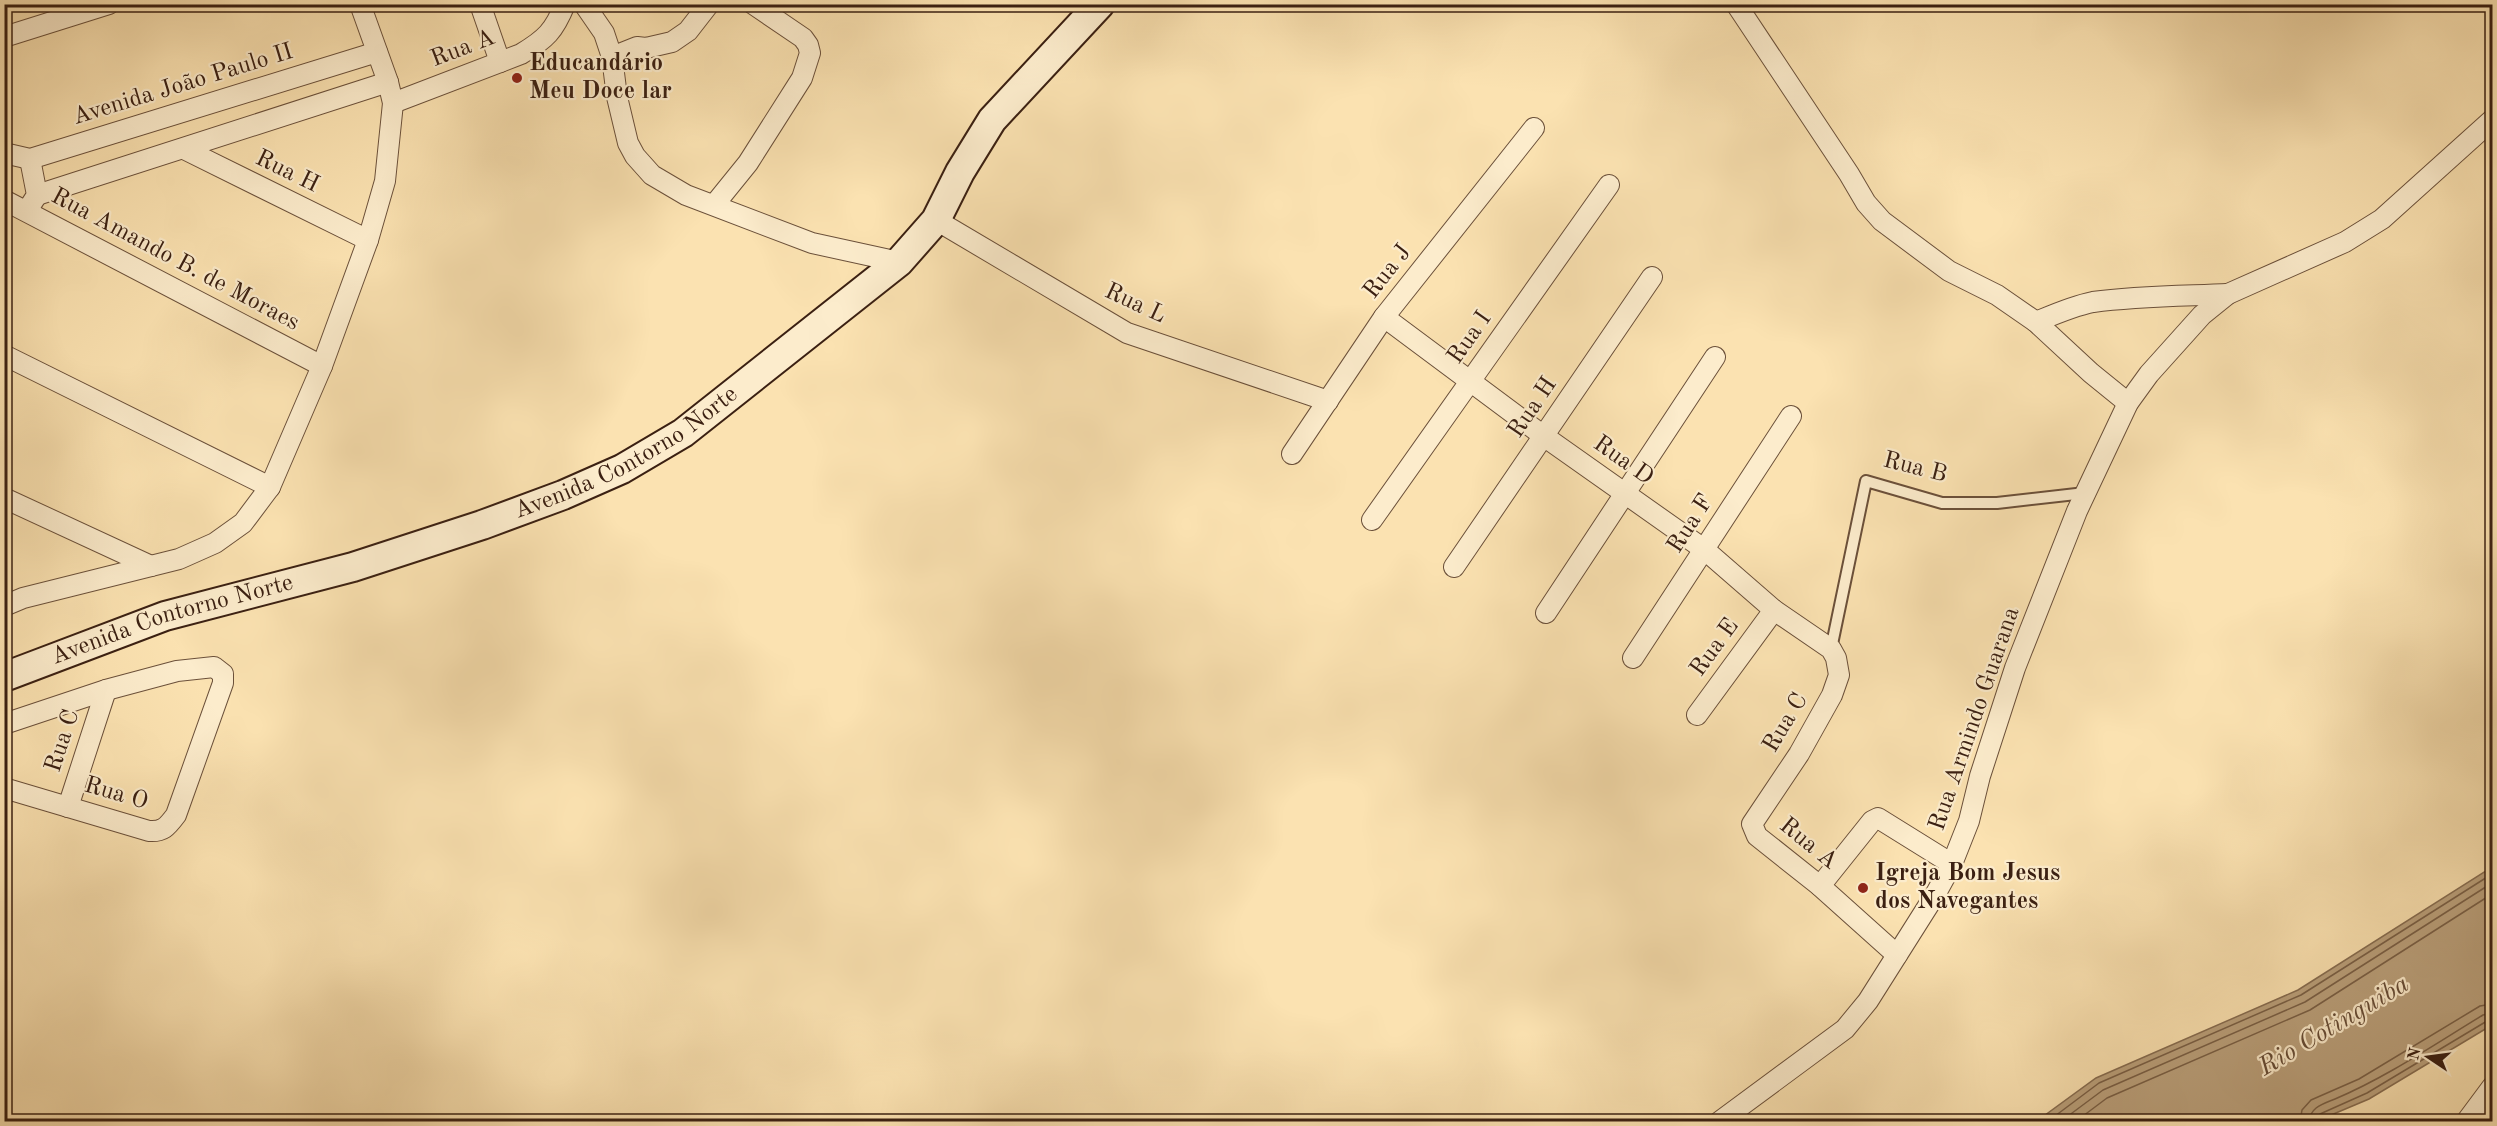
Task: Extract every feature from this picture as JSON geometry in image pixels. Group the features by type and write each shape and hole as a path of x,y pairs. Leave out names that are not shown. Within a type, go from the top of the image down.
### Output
{"street":[{"path":"4,38 109,4"},
{"path":"4,606 23,598 179,559 215,543 243,523 270,488 322,366 368,240 385,180 393,103 388,82 360,4"},
{"path":"480,4 500,62"},
{"name":"Rua A","path":"393,103 521,54 543,40 555,26 565,4"},
{"path":"584,4 604,33 612,57 622,124 635,156 652,175 686,195 812,243 899,262"},
{"path":"612,57 637,47 646,48 672,42 688,31 709,4"},
{"path":"714,206 748,163 802,78 810,53 803,38 753,4"},
{"name":"Avenida Contorno Norte","path":"4,677 165,616 353,567 482,525 563,495 622,469 683,433 899,262 922,239 936,220 960,172 992,120 1100,4"},
{"path":"1736,4 1866,203 1882,221 1949,271 1997,294 2036,322 2091,373 2128,403"},
{"name":"Avenida João Paulo II","path":"30,159 377,52"},
{"path":"4,153 30,159 32,203 184,149 388,82"},
{"path":"2036,322 2064,310 2092,303 2228,294 2345,242 2382,219 2493,120"},
{"name":"Rua J","path":"1292,454 1384,317 1534,128"},
{"name":"Rua H","path":"184,149 368,240"},
{"name":"Rua I","path":"1372,520 1609,185"},
{"name":"Rua Amando B. de Moraes","path":"4,200 32,203 322,366"},
{"name":"Rua L","path":"936,220 1127,333 1328,401"},
{"name":"Rua H","path":"1454,567 1545,437 1652,277"},
{"name":"Rua Armindo Guarana","path":"1719,1122 1845,1029 1868,1001 1935,895 1952,864 1969,820 1980,776 2016,668 2085,493 2128,403 2149,374 2202,315 2228,294"},
{"name":"Rua D","path":"1384,317 1545,437 1705,550 1774,610 1831,649"},
{"path":"4,355 270,488"},
{"path":"1546,612 1715,357"},
{"name":"Rua F","path":"1633,658 1791,416"},
{"path":"4,498 151,566"},
{"name":"Rua E","path":"1697,715 1774,610"},
{"name":"Rua C","path":"1755,816 1799,754 1832,695 1839,675 1836,658 1831,649"},
{"name":"Rua O","path":"4,788 148,831 158,832 166,829 176,815 223,683 223,674 220,669 204,666 106,690"},
{"path":"4,724 106,690"},
{"name":"Rua C","path":"68,807 106,690"},
{"name":"Rua A","path":"1755,816 1752,824 1757,836 1820,886 1897,954"},
{"path":"1820,886 1872,821 1878,818 1952,864"},
{"path":"2466,1122 2493,1087"}],"lane":[{"name":"Rua B","path":"1831,649 1866,481 1942,503 1996,503 2085,493"}],"water":[{"name":"Rio Cotinguiba","path":"2492,867 2492,1025 2369,1099 2317,1121 2037,1121 2096,1078 2298,990"}],"place":[{"name":"Educandário Meu Doce lar","path":"517,78"},
{"name":"Igreja Bom Jesus dos Navegantes","path":"1863,888"}]}
